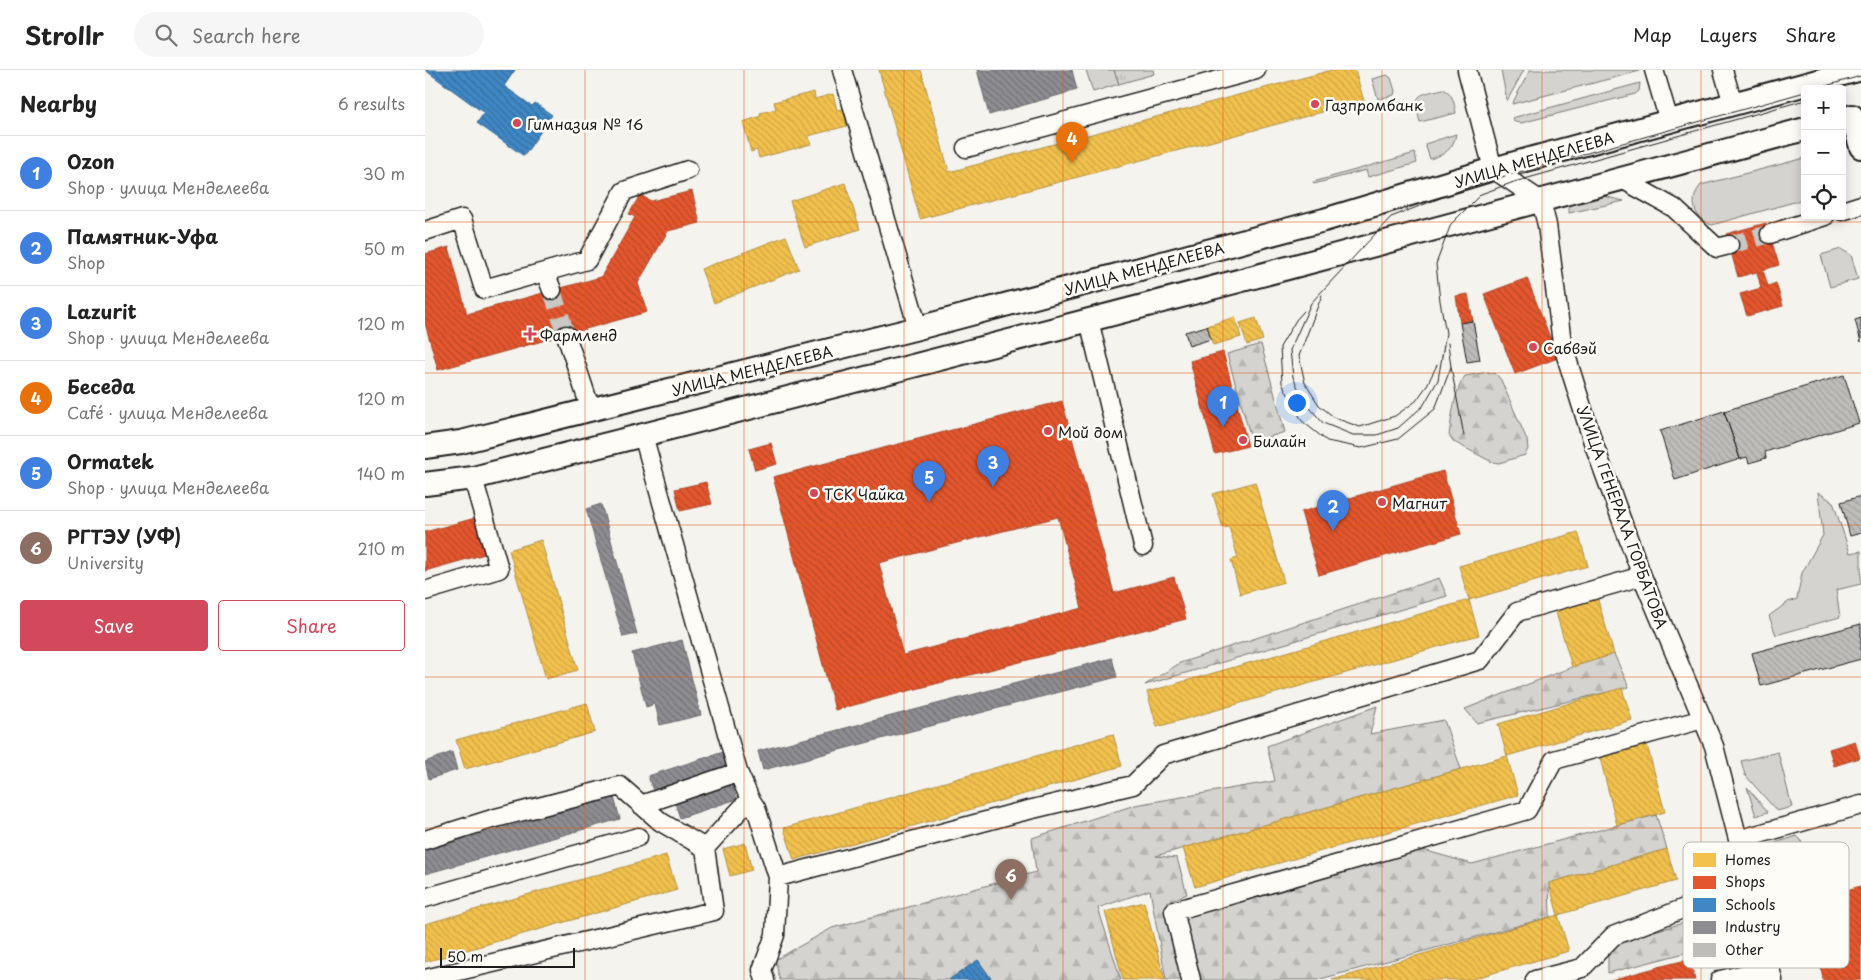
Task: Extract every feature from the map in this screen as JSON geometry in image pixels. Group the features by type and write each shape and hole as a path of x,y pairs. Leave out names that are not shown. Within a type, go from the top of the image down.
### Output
{"main road":[{"name":"УЛИЦА МЕНДЕЛЕЕВА","path":"425,447 461,442 917,328 1324,220 1493,169 1858,70"},
{"path":"1852,116 1861,147"},
{"path":"425,484 473,478 643,435 1541,201 1801,130"}],"street":[{"path":"842,70 917,328"},
{"path":"966,148 1255,70"},
{"path":"1467,70 1493,169 1541,201"},
{"path":"1653,70 1669,121"},
{"path":"1723,70 1733,104"},
{"path":"425,231 462,219 484,288 587,260 623,191 688,170"},
{"path":"1622,179 1674,208 1717,248 1729,246"},
{"name":"УЛИЦА ГЕНЕРАЛА ГОРБАТОВА","path":"1541,201 1547,225 1562,344 1593,442 1642,576 1714,746 1738,840"},
{"path":"1846,210 1861,204"},
{"path":"1770,234 1813,220"},
{"path":"545,272 552,290"},
{"path":"1089,320 1143,546"},
{"path":"565,335 591,410"},
{"path":"643,435 738,772 756,808 778,877 775,935 762,970 765,980"},
{"path":"425,592 499,569 473,478"},
{"path":"778,877 1016,813 1133,785 1163,755 1479,660 1517,612 1642,576"},
{"path":"1191,980 1173,911 1527,810 1554,760 1703,719"},
{"path":"641,805 738,772"},
{"path":"425,840 492,819 620,786 661,822 705,848"},
{"path":"705,848 750,799"},
{"path":"1738,840 1861,805"},
{"path":"425,898 638,837"},
{"path":"425,979 714,910 705,848"},
{"path":"1535,980 1584,974 1613,936 1683,909"},
{"path":"1720,980 1772,974"}],"green space":[{"path":"1086,70 1114,70 1119,84 1093,92"},
{"path":"1114,70 1153,70 1154,74 1119,84"},
{"path":"1501,70 1524,70 1507,101"},
{"path":"1530,70 1640,70 1640,71 1512,104"},
{"path":"1387,75 1391,78 1395,91 1394,95 1378,99 1372,79"},
{"path":"1640,83 1639,91 1635,94 1521,123 1515,122 1512,118"},
{"path":"1443,89 1451,96 1456,113 1420,122 1417,106 1419,97"},
{"path":"1456,134 1453,144 1447,151 1430,159 1425,144"},
{"path":"1415,153 1417,163 1368,177 1366,170 1314,184 1313,182"},
{"path":"1801,159 1801,201 1712,225 1697,214 1695,208 1695,197 1701,185"},
{"path":"1603,196 1624,201 1569,213 1569,207 1572,205"},
{"path":"1841,249 1851,255 1858,279 1830,287 1821,255"},
{"path":"1261,344 1285,432 1252,442 1227,354"},
{"path":"1488,372 1496,374 1501,380 1527,440 1528,449 1525,455 1499,463 1492,462 1454,442 1449,435 1452,412 1461,382 1465,376"},
{"path":"1818,492 1833,502 1850,553 1861,551 1861,584 1836,590 1840,617 1776,635 1769,616 1788,602 1797,599 1802,573 1823,535"},
{"path":"1439,578 1447,596 1145,685 1180,663"},
{"path":"1614,654 1629,687 1477,723 1465,709 1572,667"},
{"path":"1377,706 1370,734 1444,720 1461,769 1156,856 1177,858 1187,894 1167,902 1197,971 1174,911 1420,849 1472,864 1656,815 1667,849 1549,883 1550,917 1317,980 1166,980 1150,890 1098,908 1121,980 992,980 978,960 949,980 780,980 775,960 832,928 1036,872 1032,838 1135,805 1275,781 1267,746"},
{"path":"1778,752 1792,807 1777,811 1745,775 1741,761"},
{"path":"1747,787 1768,812 1756,816"},
{"path":"1797,836 1802,842 1778,842"},
{"path":"1683,923 1683,953 1608,973 1608,951 1615,942"}],"building: Homes":[{"path":"879,70 921,70 949,172 1332,70 1355,70 1364,101 920,219"},
{"path":"814,92 815,99 833,94 837,110 843,109 847,126 808,136 811,144 759,158 757,150 751,152 743,122 761,116 760,113 776,109 774,102"},
{"path":"845,183 860,229 805,247 790,201"},
{"path":"786,236 799,269 714,303 701,269"},
{"path":"1235,317 1241,337 1213,345 1207,326"},
{"path":"1256,318 1263,340 1247,345 1240,323"},
{"path":"1255,482 1284,582 1240,594 1231,560 1238,558 1229,527 1223,528 1213,494"},
{"path":"1578,532 1588,566 1469,600 1459,566"},
{"path":"541,540 578,670 546,679 509,550"},
{"path":"1597,597 1614,654 1572,667 1555,609"},
{"path":"1469,600 1479,635 1157,727 1147,692"},
{"path":"1622,688 1632,720 1507,756 1498,724"},
{"path":"587,703 595,732 465,769 456,740"},
{"path":"1113,734 1122,766 794,860 784,828"},
{"path":"1647,745 1665,812 1617,825 1600,758"},
{"path":"1507,756 1518,795 1195,887 1183,848"},
{"path":"745,843 752,870 730,876 723,849"},
{"path":"1667,849 1676,881 1558,915 1549,883"},
{"path":"666,855 677,890 425,962 425,924"},
{"path":"1144,902 1165,980 1123,980 1105,912"},
{"path":"1558,915 1569,951 1469,980 1332,980"}],"building: Shops":[{"path":"692,191 700,223 668,231 638,283 647,312 438,370 425,323 425,254 449,247 467,314 601,277 635,217 629,214 640,195 651,201"},
{"path":"1766,223 1779,265 1763,270 1768,286 1776,283 1783,306 1747,316 1740,294 1761,288 1757,272 1738,277 1726,234"},
{"path":"1527,278 1558,358 1515,374 1484,294"},
{"path":"1468,294 1473,321 1460,323 1456,296"},
{"path":"1223,352 1248,446 1215,454 1190,361"},
{"path":"1062,401 1114,593 1174,577 1186,619 835,710 773,477","holes":["1058,517 1082,608 903,655 879,563"]},
{"path":"771,443 777,464 755,470 749,449"},
{"path":"1443,471 1461,534 1319,575 1301,512"},
{"path":"706,482 712,504 680,511 675,489"},
{"path":"475,518 485,554 425,571 425,532"},
{"path":"1855,741 1860,758 1834,766 1829,749"},
{"path":"1861,886 1861,980 1823,980 1821,968 1849,968 1849,889"},
{"path":"1683,961 1683,968 1692,968 1695,980 1611,980"}],"building: Schools":[{"path":"425,70 515,70 504,86 532,106 535,103 552,115 524,156 477,123 484,113"},
{"path":"978,960 992,980 949,980"}],"building: Industry":[{"path":"977,70 1072,70 1077,90 989,115"},
{"path":"601,504 637,634 623,637 586,509"},
{"path":"682,640 701,715 660,725 655,704 646,707 632,653"},
{"path":"1112,658 1117,677 763,770 758,751"},
{"path":"452,752 457,770 429,779 425,762"},
{"path":"723,752 728,766 653,791 648,776"},
{"path":"731,782 737,799 680,818 674,800"},
{"path":"614,797 620,819 425,874 425,850"}],"building: Other":[{"path":"1861,318 1861,342 1855,320"},
{"path":"1473,321 1480,360 1467,362 1460,323"},
{"path":"1207,326 1211,339 1189,346 1185,332"},
{"path":"1844,375 1859,423 1765,452 1766,458 1749,463 1747,457 1740,459 1724,411"},
{"path":"1724,411 1740,459 1675,480 1660,431"},
{"path":"1861,496 1861,533 1850,536 1841,502"},
{"path":"1861,624 1861,659 1761,686 1752,653"}],"tunnel":[{"path":"1729,245 1770,234"},
{"path":"552,290 566,335"}],"tram line":[{"path":"1829,85 1861,76"},
{"path":"1801,93 1505,176 1469,187 1391,217 1311,303 1290,350 1293,377 1304,401 1323,423 1353,435 1377,435 1398,428 1423,406 1438,380 1446,333 1436,264 1451,224 1481,194 1514,182 1801,101"},
{"path":"1322,295 1299,356 1305,383 1319,405 1335,418 1360,427 1395,416 1416,401 1426,387 1437,365"},
{"path":"1304,311 1296,320 1280,347 1282,383 1302,421 1327,441 1361,448 1398,439 1435,409 1451,367 1448,343"},
{"path":"1451,367 1464,436"}],"place":[{"name":"Газпромбанк","path":"1315,104"},
{"name":"Гимназия № 16","path":"517,123"},
{"name":"Беседа","path":"1072,163"},
{"name":"Фармленд","path":"530,334"},
{"name":"Сабвэй","path":"1533,347"},
{"name":"Ozon","path":"1223,427"},
{"name":"Мой дом","path":"1048,431"},
{"name":"Билайн","path":"1243,440"},
{"name":"Lazurit","path":"993,487"},
{"name":"ТСК Чайка","path":"814,493"},
{"name":"Ormatek","path":"929,502"},
{"name":"Магнит","path":"1382,502"},
{"name":"Памятник-Уфа","path":"1333,531"},
{"name":"РГТЭУ (УФ)","path":"1011,900"}]}
